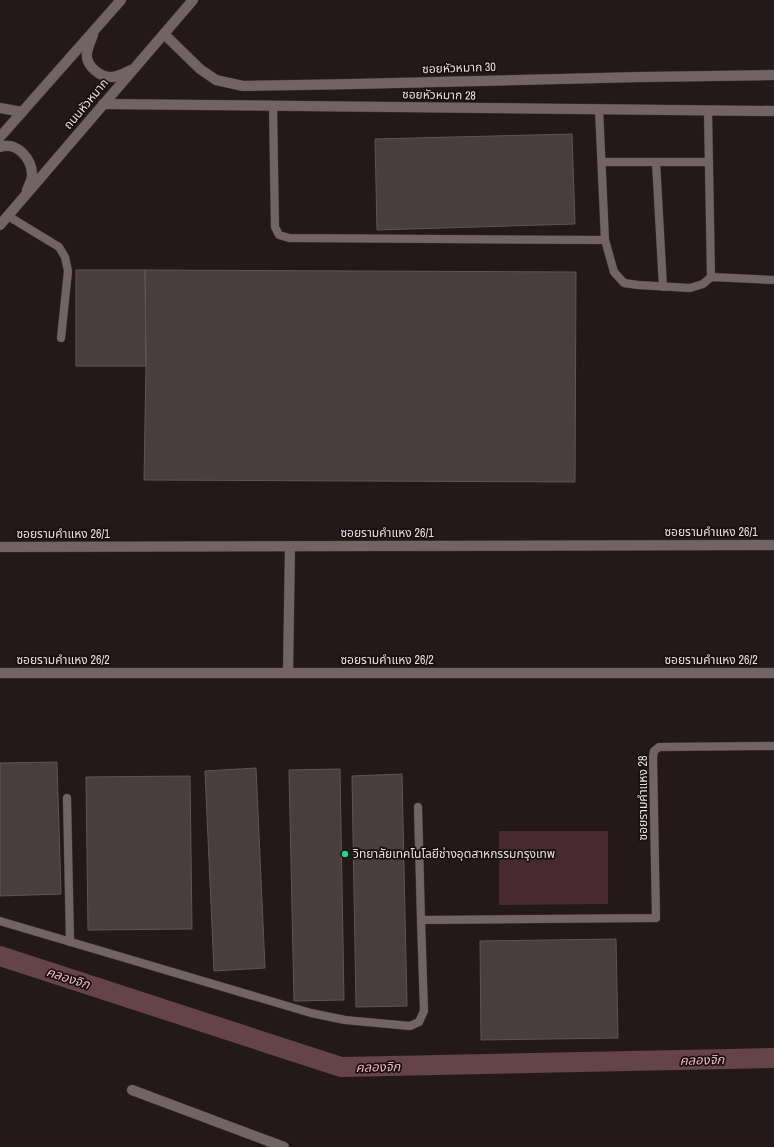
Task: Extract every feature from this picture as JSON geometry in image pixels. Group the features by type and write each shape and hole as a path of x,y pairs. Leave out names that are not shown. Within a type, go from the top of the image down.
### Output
{"street":[{"path":"0,137 121,0"},
{"name":"ถนนหัวหมาก","path":"0,225 192,0"},
{"path":"94,31 87,53 88,62 94,70 102,75 112,77 134,68"},
{"name":"ซอยหัวหมาก 30","path":"164,34 200,69 216,80 243,86 774,75"},
{"name":"ซอยหัวหมาก 28","path":"103,104 774,111"},
{"path":"0,108 22,112"},
{"path":"0,147 15,147 21,151 29,162 32,176 26,195"},
{"name":"ซอยรามคำแหง 26/1","path":"0,547 774,545"},
{"path":"288,673 290,546"},
{"name":"ซอยรามคำแหง 26/2","path":"0,673 774,673"},
{"path":"132,1090 284,1147"}],"lane":[{"path":"273,106 275,227 279,235 289,238 605,240"},
{"path":"600,110 605,240 614,272 624,283 638,286 690,288 703,284 711,277 774,280"},
{"path":"708,111 711,277"},
{"path":"602,162 709,162"},
{"path":"656,162 663,287"},
{"path":"8,216 60,247 65,257 68,271 61,338"},
{"name":"ซอยรามคำแหง 28","path":"421,920 656,918 654,751 659,746 774,746"},
{"path":"67,798 70,942"},
{"path":"0,921 311,1013 345,1020 410,1026 419,1022 424,1011 418,806"}],"shaded area":[{"path":"499,831 608,831 608,904 499,905"}],"building":[{"path":"572,134 575,224 377,230 375,139"},
{"path":"76,270 145,270 146,366 76,366"},
{"path":"145,270 576,272 575,482 144,480 146,366"},
{"path":"57,762 61,894 0,896 0,763"},
{"path":"256,768 265,968 214,971 205,771"},
{"path":"340,769 344,1000 294,1001 289,770"},
{"path":"402,774 407,1006 356,1007 352,776"},
{"path":"190,776 192,929 88,930 86,777"},
{"path":"616,939 618,1038 481,1040 480,941"}],"waterway":[{"name":"คลองจิก","path":"0,956 341,1067 774,1058"}],"place":[{"name":"วิทยาลัยเทคโนโลยีช่างอุตสาหกรรมกรุงเทพ","path":"345,854"}]}
